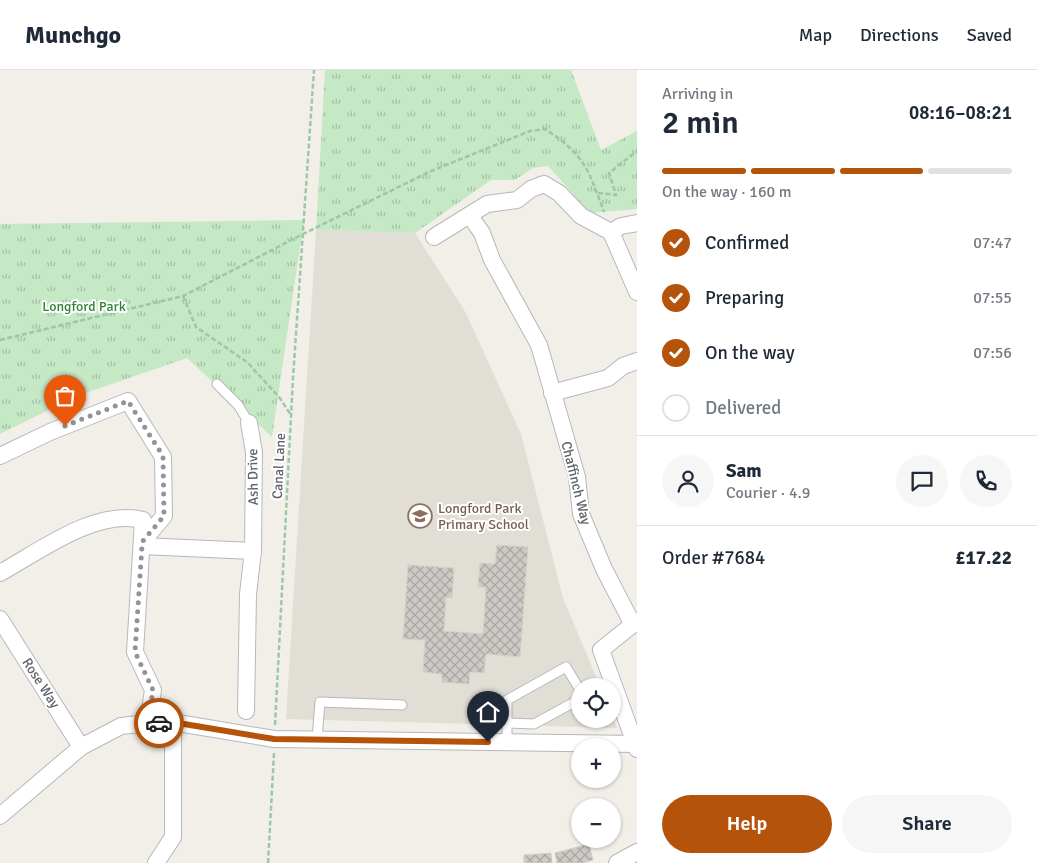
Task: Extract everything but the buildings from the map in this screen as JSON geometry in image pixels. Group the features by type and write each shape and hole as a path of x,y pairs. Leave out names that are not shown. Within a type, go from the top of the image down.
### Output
{"street":[{"path":"434,237 487,204 517,200 531,189 544,184 559,193 581,216 612,232 637,292"},
{"name":"Chaffinch Way","path":"470,216 482,232 492,260 539,345 577,476 581,514 604,569 635,623"},
{"path":"612,232 621,226 637,223"},
{"path":"552,393 608,378 624,366 637,361"},
{"path":"0,456 50,432 128,401 163,456 164,516 142,544"},
{"name":"Ash Drive","path":"246,712 248,594 253,551 254,452 248,423"},
{"path":"0,573 90,523 130,517 143,520 135,652 153,690 148,723"},
{"path":"142,544 253,551"},
{"name":"Rose Way","path":"0,619 82,747"},
{"path":"0,816 82,747 121,726 148,723 184,724 274,739 508,742 636,746 601,650 635,623"},
{"path":"156,863 173,837 173,725"},
{"path":"618,863 637,852"}],"lane":[{"name":"Ash Drive","path":"217,384 238,405 248,423"},
{"path":"508,742 507,700 566,667 573,678"},
{"path":"317,740 320,702 402,705"},
{"path":"507,723 534,724 571,704"}],"path":[{"name":"Canal Lane","path":"268,863 291,416 314,70"},
{"path":"0,340 183,296 429,172 530,131 545,129 579,155 591,175 597,193 616,195 609,173 637,151"},
{"path":"183,296 196,326 247,362 279,397 291,416"}],"shaded area":[{"name":"Longford Park Primary School","path":"316,230 415,233 466,313 521,434 563,598 597,678 571,678 571,727 286,719"}],"green space":[{"path":"325,70 571,70 601,150 637,131 637,209 590,213 548,166 533,168 515,180 491,180 415,233 316,230"},
{"name":"Longford Park","path":"304,220 272,437 187,358 77,396 0,434 0,224"}],"way so far":[{"path":"65,426 128,401 163,456 164,516 142,542 135,652 153,690 148,723 159,723"}],"place":[{"name":"Longford Park Primary School","path":"420,516"}],"route":[{"path":"159,723 184,724 274,739 488,742"}]}
